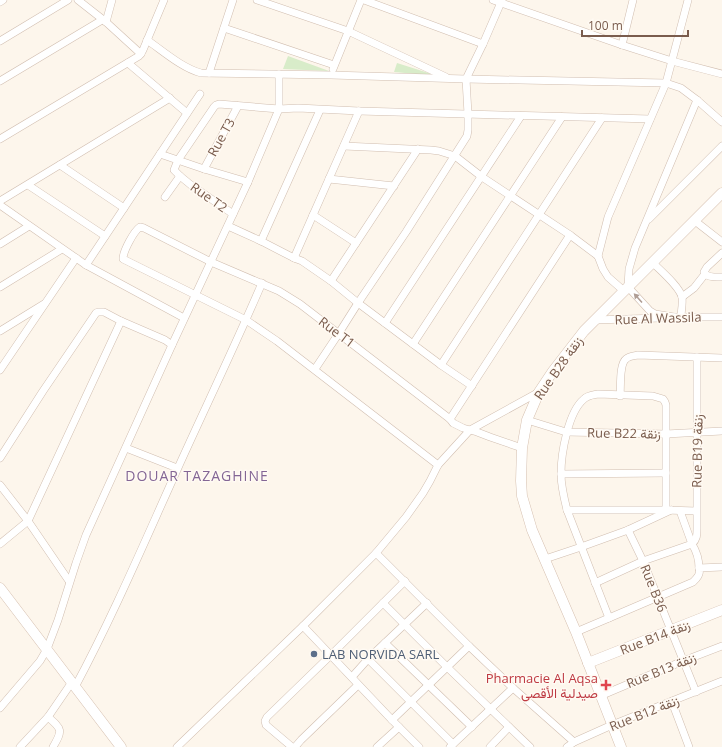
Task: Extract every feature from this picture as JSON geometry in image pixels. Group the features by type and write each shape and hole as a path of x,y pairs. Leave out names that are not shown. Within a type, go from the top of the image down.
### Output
{"street":[{"path":"0,41 68,0"},
{"path":"78,0 141,54"},
{"path":"0,81 104,21 112,0"},
{"path":"0,139 141,54 164,0"},
{"path":"209,73 233,0"},
{"path":"258,0 348,31 449,78"},
{"path":"331,74 361,0"},
{"path":"364,0 483,44"},
{"path":"493,0 622,45 672,61 722,74"},
{"path":"622,45 633,0"},
{"path":"598,256 608,217 666,83 688,0"},
{"path":"315,369 406,232 467,136 468,114 466,79 502,2"},
{"path":"224,28 334,65"},
{"path":"147,40 192,71 201,73 331,74 466,79 666,83 681,88 722,122"},
{"path":"128,63 187,113"},
{"path":"0,708 40,661 46,649 56,625 86,536 184,318 248,182 279,109 279,74"},
{"path":"86,265 200,94"},
{"path":"0,201 170,98"},
{"path":"626,289 631,260 635,248 697,100"},
{"path":"165,197 182,178 174,170 178,160 216,105 219,104 279,109 298,108 320,110 650,119"},
{"name":"Rue T3","path":"204,169 238,106"},
{"path":"261,241 320,110"},
{"path":"294,258 358,111"},
{"path":"385,323 522,116"},
{"path":"413,344 562,117"},
{"path":"441,365 602,118"},
{"path":"344,146 418,149 439,151 455,156 482,177 540,214 598,256 608,277 626,289 650,311 655,314 677,317 682,302 679,289 653,263"},
{"path":"646,222 722,146"},
{"path":"330,281 418,149"},
{"path":"160,154 248,182"},
{"path":"60,165 124,208"},
{"name":"Rue T2","path":"182,178 233,214"},
{"path":"329,180 394,186"},
{"path":"28,185 105,236"},
{"name":"Rue B28 زنقة","path":"621,747 576,632 532,530 522,496 522,448 527,420 539,392 553,371 584,331 722,193"},
{"path":"0,205 86,265 184,318"},
{"path":"314,215 356,243"},
{"path":"695,221 722,242"},
{"path":"0,244 29,226"},
{"path":"228,226 302,261 441,365 472,386"},
{"name":"Rue T1","path":"195,295 123,258 123,254 136,230 140,227 144,228 210,262 262,283 290,297 450,419 452,423 522,448"},
{"path":"450,419 570,235"},
{"path":"0,287 62,249"},
{"path":"682,297 694,288 705,274 705,269 722,253"},
{"path":"0,370 76,258"},
{"path":"705,274 712,277 722,277"},
{"path":"20,747 48,717 74,684 122,592 262,283"},
{"path":"195,295 246,320 277,341 438,465"},
{"path":"0,331 46,302"},
{"path":"0,458 96,313 104,312 120,321 165,340 172,345"},
{"name":"Rue Al Wassila","path":"594,320 722,317"},
{"path":"0,544 28,521 120,321"},
{"path":"620,396 622,365 626,358 631,356 722,358"},
{"name":"Rue B19 زنقة","path":"692,544 697,535 697,357"},
{"path":"177,747 303,626 376,553 406,517 423,493 438,465 470,430 539,392"},
{"path":"609,618 567,510 560,474 566,432 579,403 585,398 598,394 653,396 663,399 666,405 666,473 669,510"},
{"name":"Rue B22 زنقة","path":"527,420 566,432 666,434 722,431"},
{"path":"126,448 177,468"},
{"path":"560,474 666,473"},
{"path":"0,485 28,521 70,581"},
{"path":"567,510 696,511"},
{"path":"545,559 581,548 628,530 669,510"},
{"path":"576,632 693,582 696,579 700,571 699,559 680,511"},
{"name":"Rue B36","path":"628,530 643,561 696,692"},
{"path":"595,583 643,561 692,544"},
{"path":"376,553 469,646 513,688 574,742"},
{"path":"699,568 722,567"},
{"path":"358,684 294,747 265,723 266,719 405,581"},
{"path":"0,588 121,747"},
{"path":"383,602 509,727 526,746"},
{"path":"352,677 368,659 427,603"},
{"name":"Rue B14 زنقة","path":"588,663 722,610"},
{"path":"303,626 419,747"},
{"path":"385,643 472,726"},
{"path":"392,720 469,646"},
{"name":"Rue B13 زنقة","path":"600,696 722,646"},
{"path":"368,659 411,701 452,746 513,688"},
{"name":"Rue B12 زنقة","path":"567,747 574,742 612,725 722,682"},
{"path":"672,702 689,747"},
{"path":"48,717 58,726 60,732 53,747"},
{"path":"379,746 399,727"},
{"path":"490,747 509,727"},
{"path":"187,747 188,736"}],"green space":[{"path":"288,56 329,71 283,69"},
{"path":"397,63 438,76 394,72"}],"place":[{"name":"LAB NORVIDA SARL","path":"314,654"},
{"name":"Pharmacie Al Aqsa صيدلية الأقصى","path":"606,685"}],"district":[{"name":"DOUAR TAZAGHINE","path":"197,475"}]}
